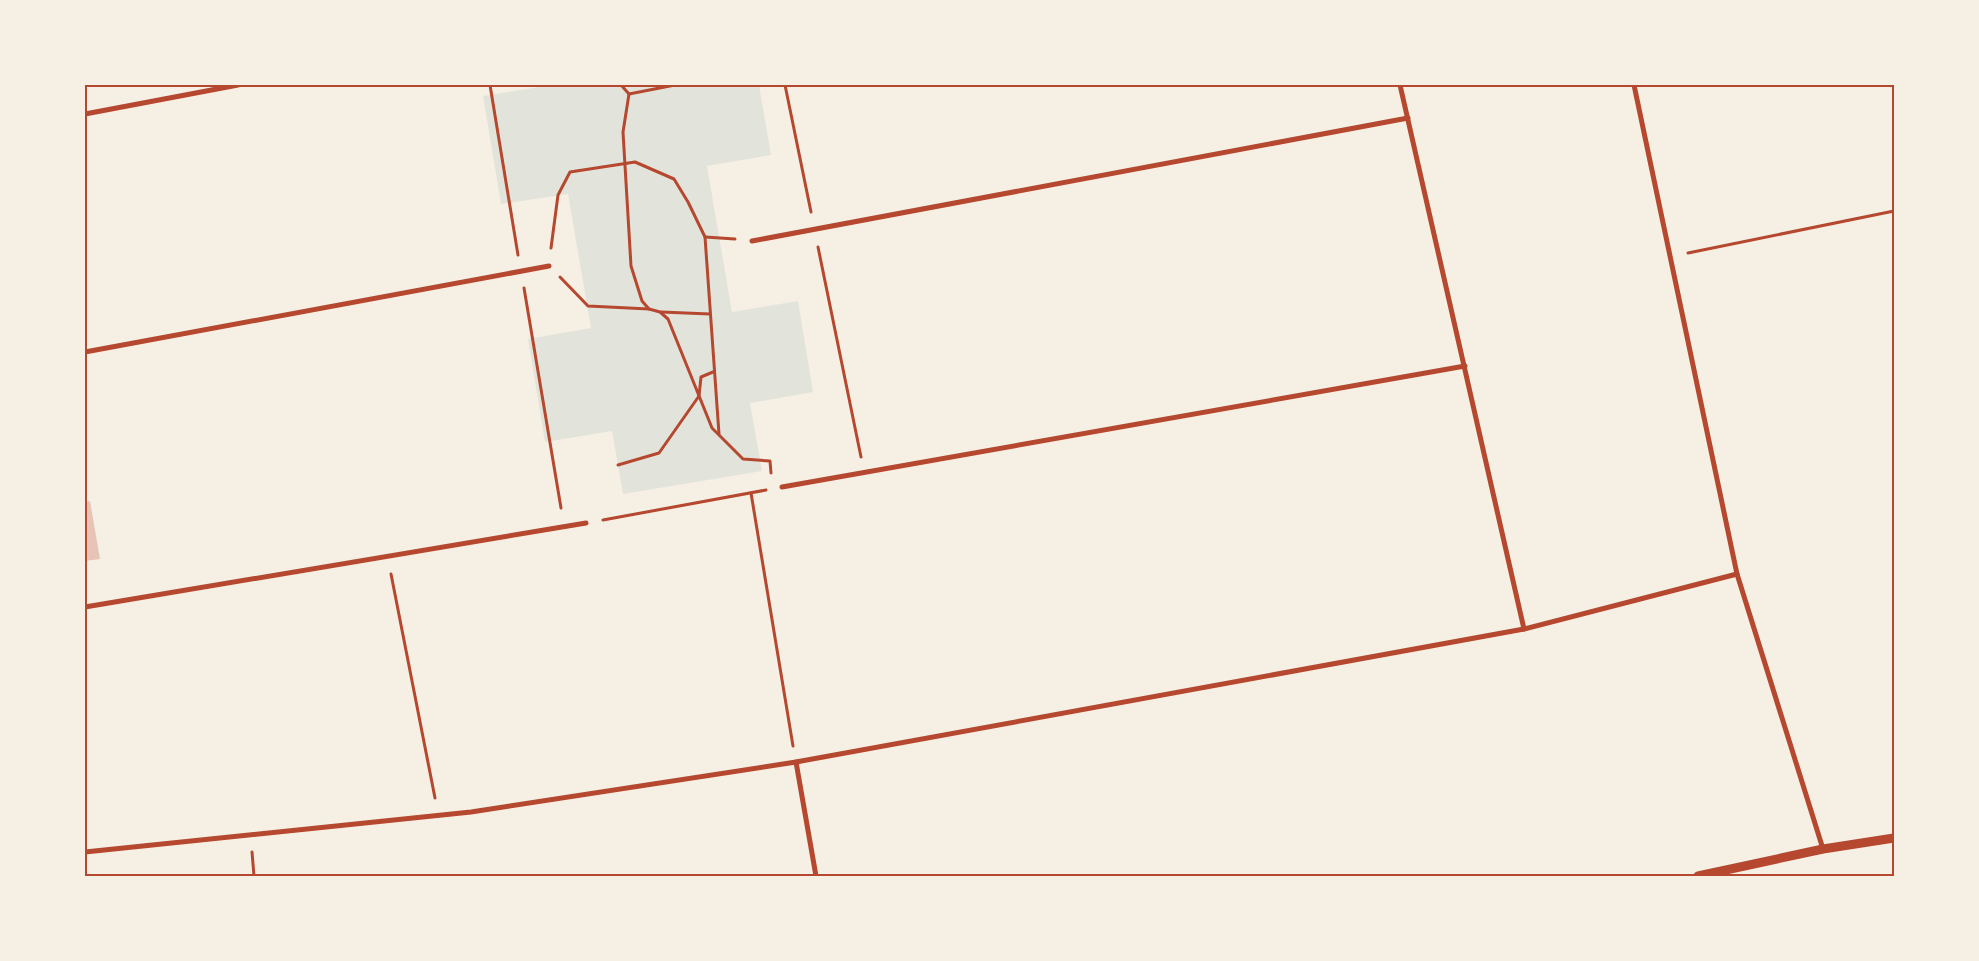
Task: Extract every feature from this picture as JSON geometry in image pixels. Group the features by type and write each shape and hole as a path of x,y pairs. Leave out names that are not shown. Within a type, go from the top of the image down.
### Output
{"street":[{"path":"85,114 238,85"},
{"path":"1400,85 1524,629"},
{"path":"1634,85 1737,574 1823,849"},
{"path":"752,241 1408,118"},
{"path":"85,352 549,266"},
{"path":"782,487 1464,366"},
{"path":"85,607 586,523"},
{"path":"85,852 471,812 796,762 1524,629 1737,574"},
{"path":"796,762 816,876"},
{"path":"1698,876 1823,849 1894,838"}],"path":[{"path":"490,85 564,526"},
{"path":"621,85 629,94"},
{"path":"629,94 676,85"},
{"path":"785,85 864,472"},
{"path":"629,94 623,132 632,266 642,301 649,309"},
{"path":"710,314 588,306 549,266 558,195 570,172 635,162 674,179 705,237 718,434"},
{"path":"1670,257 1894,212"},
{"path":"705,237 752,241"},
{"path":"660,312 668,319 712,428 743,460 770,461 773,488"},
{"path":"618,465 659,454 699,396 701,377 713,372"},
{"path":"586,523 782,487"},
{"path":"751,493 796,762"},
{"path":"387,556 438,816"},
{"path":"251,835 254,876"}],"shaded area":[{"path":"552,85 759,85 771,155 707,166 732,312 798,301 813,392 750,403 762,471 623,494 612,431 545,442 528,339 591,328 568,194 501,204 483,96"}],"building":[{"path":"90,501 100,559 85,561 85,502"}]}
